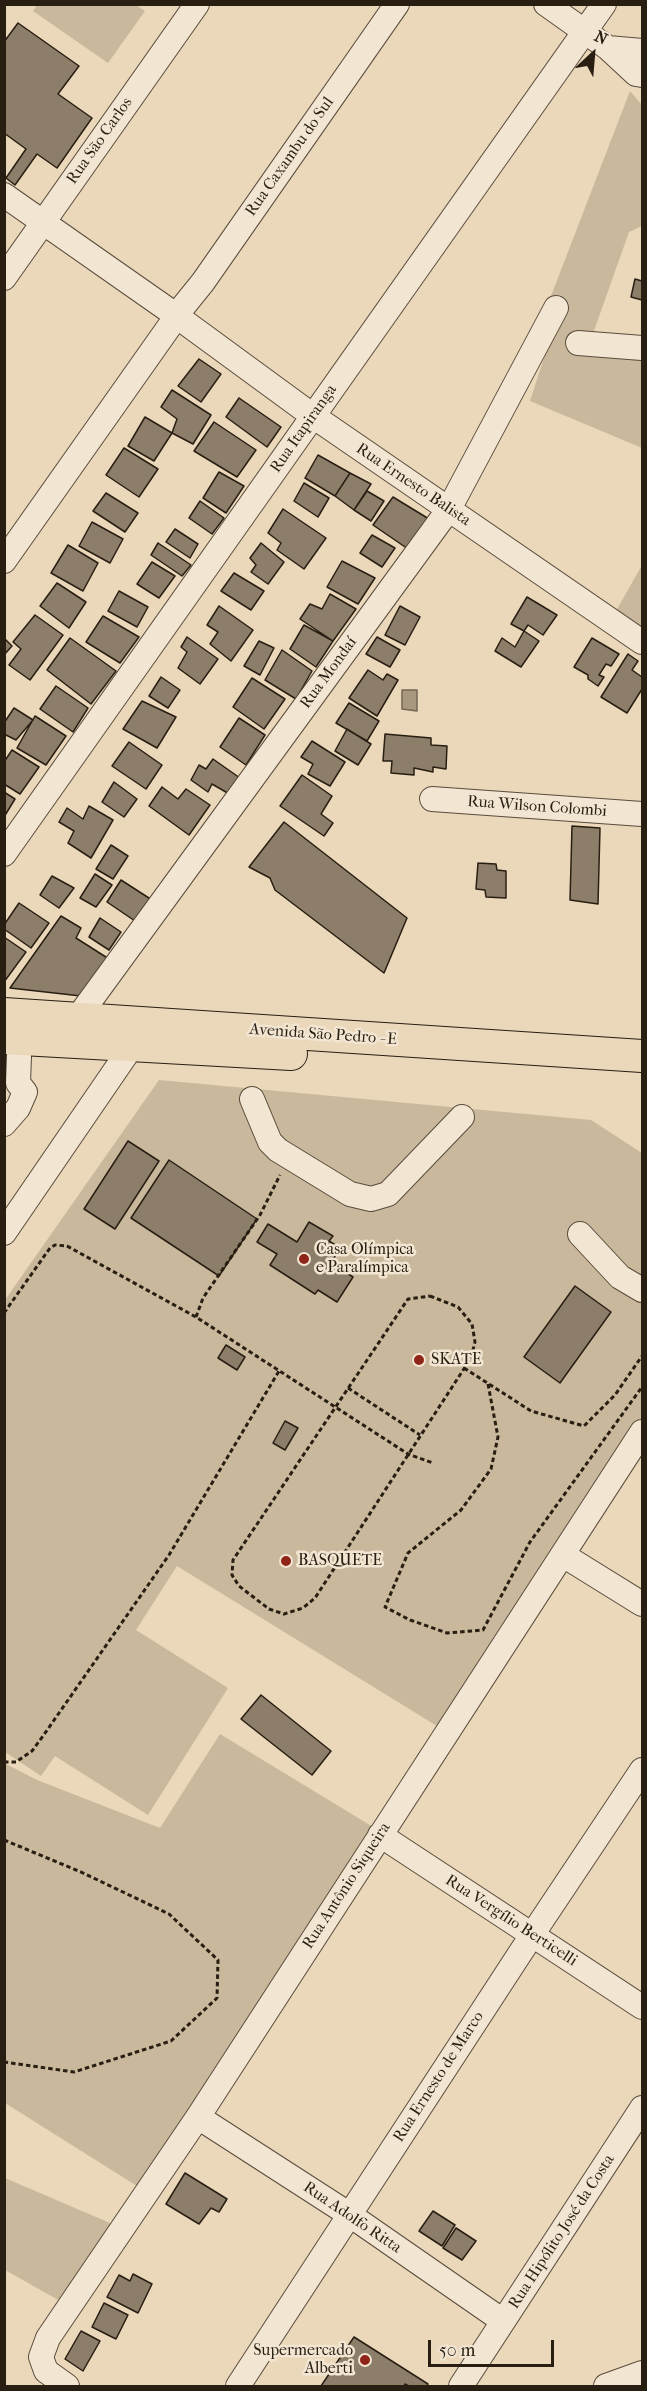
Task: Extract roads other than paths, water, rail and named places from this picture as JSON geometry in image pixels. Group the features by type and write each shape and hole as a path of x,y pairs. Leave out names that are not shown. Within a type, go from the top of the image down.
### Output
{"main road":[{"name":"Avenida São Pedro - E","path":"4,1014 642,1056"},
{"name":"Avenida São Pedro - E","path":"12,1047 132,1046 415,1059 642,1075"}],"street":[{"name":"Rua São Carlos","path":"4,278 197,4"},
{"name":"Rua Caxambu do Sul","path":"4,561 397,4"},
{"path":"546,4 608,48 636,74 642,75"},
{"name":"Rua Itapiranga","path":"4,854 604,4"},
{"path":"608,48 642,51"},
{"name":"Rua Ernesto Balista","path":"4,195 313,416 642,642"},
{"name":"Rua Mondaí","path":"76,1020 448,509 556,308"},
{"path":"578,344 642,348"},
{"name":"Rua Wilson Colombi","path":"432,799 642,814"},
{"path":"4,1233 132,1046"},
{"path":"4,1125 18,1108 25,1092 11,1087 12,1047"},
{"path":"252,1099 270,1142 350,1194 371,1199 388,1194 462,1118"},
{"path":"580,1234 620,1277 642,1290"},
{"name":"Rua Antônio Siqueira","path":"67,2386 46,2371 42,2357 48,2338 198,2117 642,1432"},
{"path":"563,1555 642,1604"},
{"name":"Rua Ernesto de Marco","path":"238,2386 642,1770"},
{"name":"Rua Vergílio Berticelli","path":"380,1835 642,2007"},
{"name":"Rua Hipólito José da Costa","path":"461,2386 642,2108"},
{"name":"Rua Adolfo Ritta","path":"198,2117 350,2215 503,2321"},
{"path":"606,2386 642,2373"}],"place":[{"name":"Casa Olímpica e Paralímpica","path":"304,1259"},
{"name":"SKATE","path":"419,1360"},
{"name":"BASQUETE","path":"286,1561"},
{"name":"Supermercado Alberti","path":"365,2360"}]}
